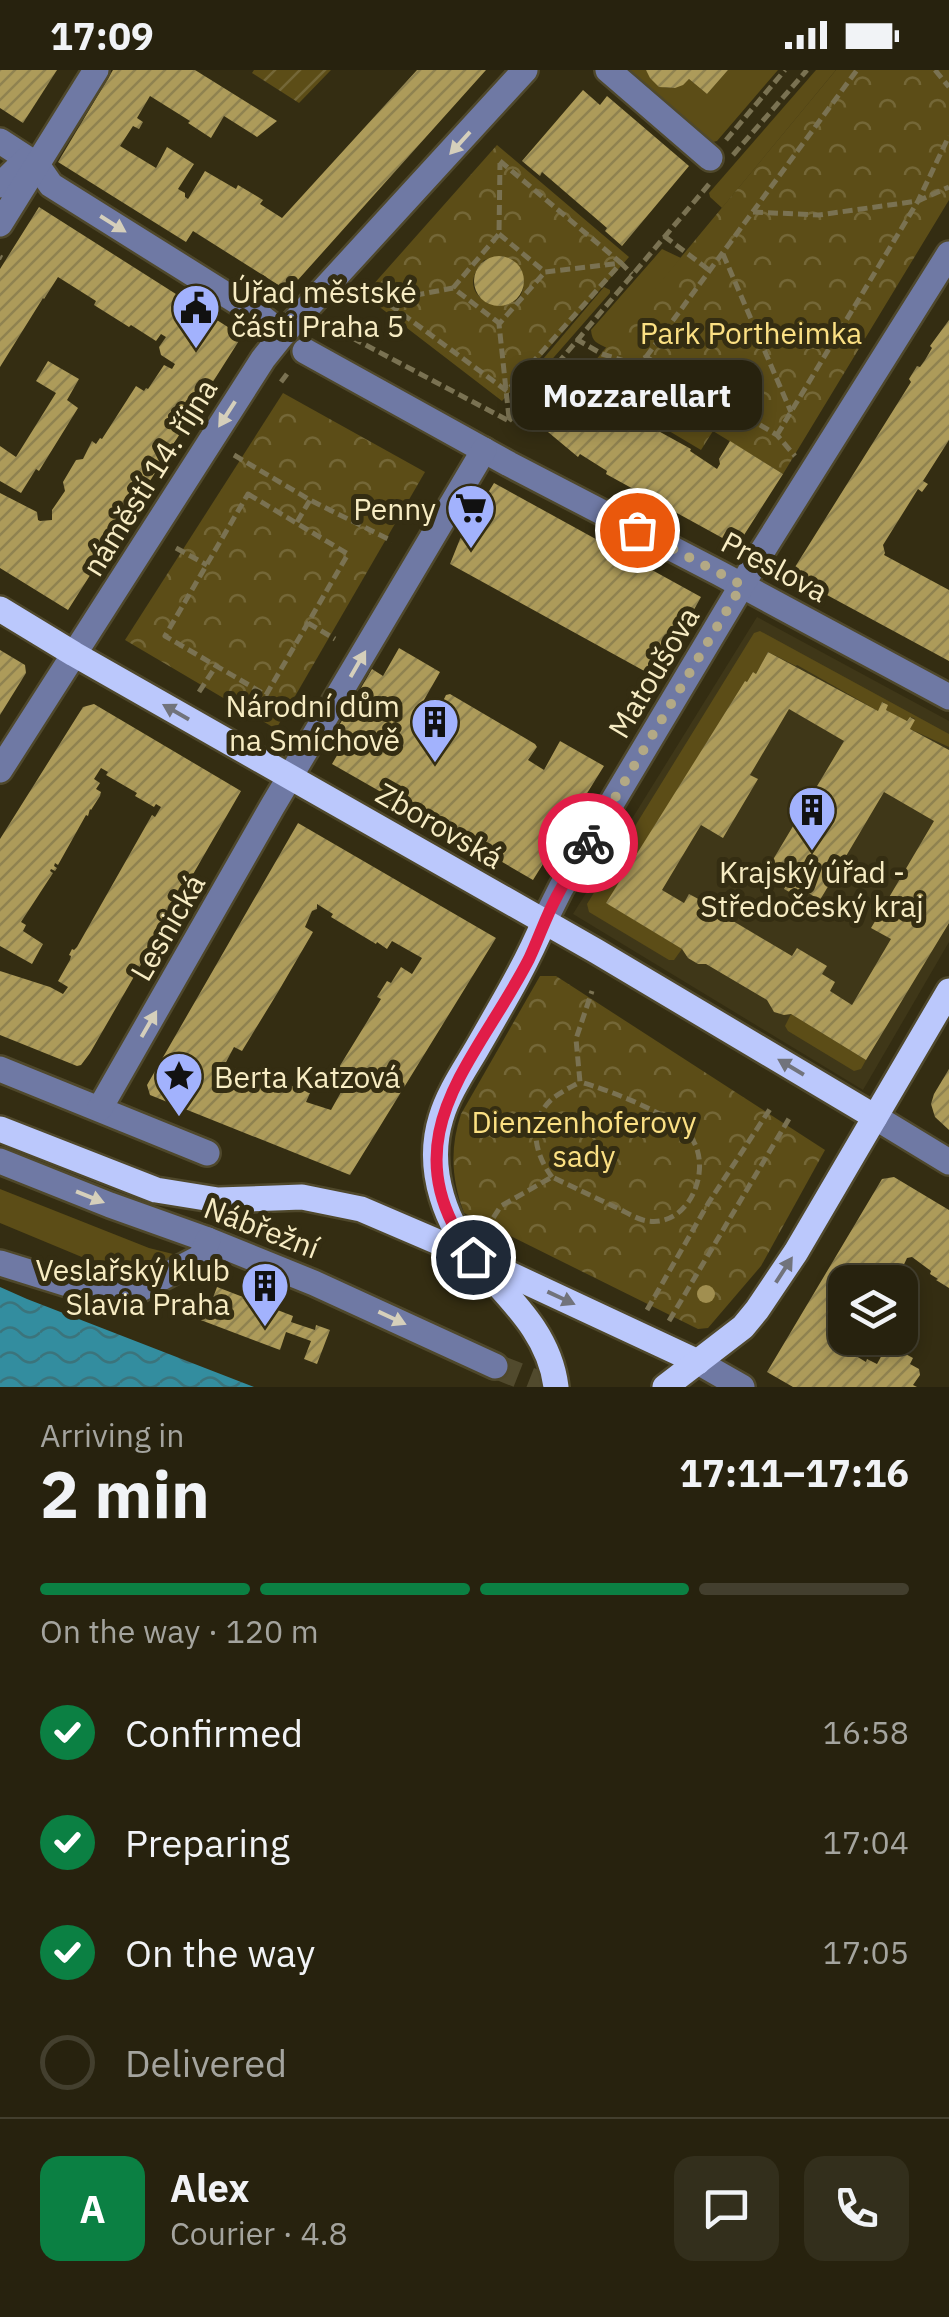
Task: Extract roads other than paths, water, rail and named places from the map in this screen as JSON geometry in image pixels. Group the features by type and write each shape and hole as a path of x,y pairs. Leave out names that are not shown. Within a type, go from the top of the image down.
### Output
{"main road":[{"name":"Zborovská","path":"0,609 875,1117"},
{"path":"544,922 529,958 448,1099 437,1133 435,1156 442,1195 456,1234 529,1321 551,1361 556,1387"},
{"path":"665,1387 743,1327 757,1310 796,1252 949,990"},
{"path":"0,1129 141,1186 218,1200 302,1197 381,1216 698,1362"}],"street":[{"path":"0,224 82,70"},
{"path":"0,203 96,70"},
{"name":"náměstí 14. října","path":"0,770 264,359 525,70"},
{"path":"608,70 718,160"},
{"path":"0,142 32,162 51,185 283,334"},
{"path":"0,185 32,162"},
{"path":"0,252 24,200 32,162"},
{"name":"Matoušova","path":"544,922 742,585 949,254"},
{"name":"Preslova","path":"304,351 949,697"},
{"path":"291,778 484,450"},
{"name":"Lesnická","path":"100,1108 291,778"},
{"path":"0,1070 206,1154"},
{"name":"Zborovská","path":"875,1117 949,1162"},
{"name":"Nábřežní","path":"0,1160 314,1283 495,1366"},
{"path":"0,1264 103,1295 133,1292 201,1257 208,1240"},
{"path":"698,1362 742,1387"}],"water":[{"path":"0,1287 27,1299 254,1387 0,1387"}],"tunnel":[{"path":"495,1366 548,1387"}],"place":[{"name":"Úřad městské části Praha 5","path":"196,350"},
{"name":"Mozzarellart","path":"637,530"},
{"name":"Penny","path":"471,550"},
{"name":"Národní dům na Smíchově","path":"435,764"},
{"name":"Krajský úřad - Středočeský kraj","path":"812,852"},
{"name":"Berta Katzová","path":"179,1118"},
{"name":"Veslařský klub Slavia Praha","path":"265,1328"}],"park label":[{"name":"Park Portheimka","path":"751,332"},
{"name":"Dienzenhoferovy sady","path":"584,1138"}]}
